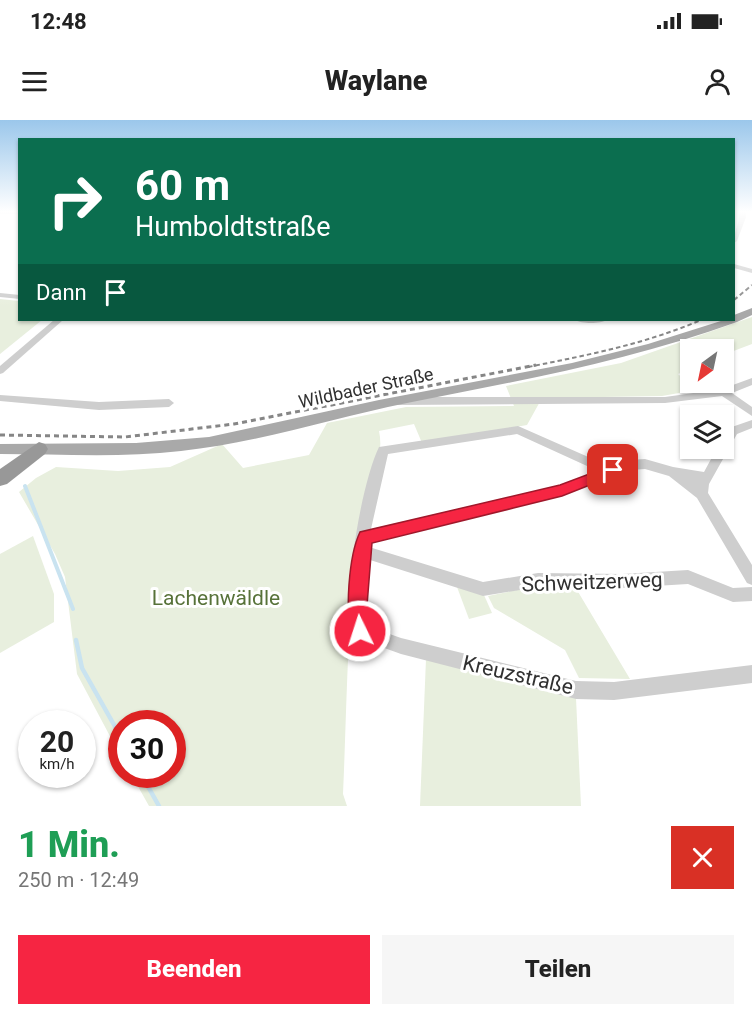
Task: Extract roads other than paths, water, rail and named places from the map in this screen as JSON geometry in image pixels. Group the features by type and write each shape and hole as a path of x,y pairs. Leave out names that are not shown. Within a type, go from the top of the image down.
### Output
{"highway":[{"path":"0,468 32,448"},
{"path":"0,479 32,448"}],"main road":[{"name":"Wildbader Straße","path":"735,318 752,311"},
{"name":"Wildbader Straße","path":"0,448 136,449 183,446 621,357 727,321"}],"street":[{"path":"735,266 752,271"},
{"path":"0,295 18,297"},
{"path":"0,371 58,321"},
{"path":"734,388 752,381"},
{"path":"438,393 451,401"},
{"path":"397,401 665,400 717,393"},
{"path":"725,393 752,412"},
{"path":"0,398 99,406 169,403"},
{"path":"702,494 707,477 733,431 752,424"},
{"path":"609,471 518,430 383,450 367,510 363,544 562,490 629,465 645,464 673,472 707,477"},
{"path":"673,472 702,494 752,578"},
{"name":"Schweitzerweg","path":"363,544 483,589 538,580 622,581 688,577 733,595 752,594"},
{"name":"Kreuzstraße","path":"363,544 357,618 360,631 401,646 576,690 614,691 752,674"}],"waterway":[{"path":"25,486 73,609"},
{"path":"76,640 82,668 108,714"},
{"path":"149,788 159,806"}],"railway":[{"path":"735,299 752,285"},
{"path":"528,367 637,342 698,321"},
{"path":"0,435 125,437 234,424 536,365"}],"park label":[{"name":"Lachenwäldle","path":"216,598"}]}
